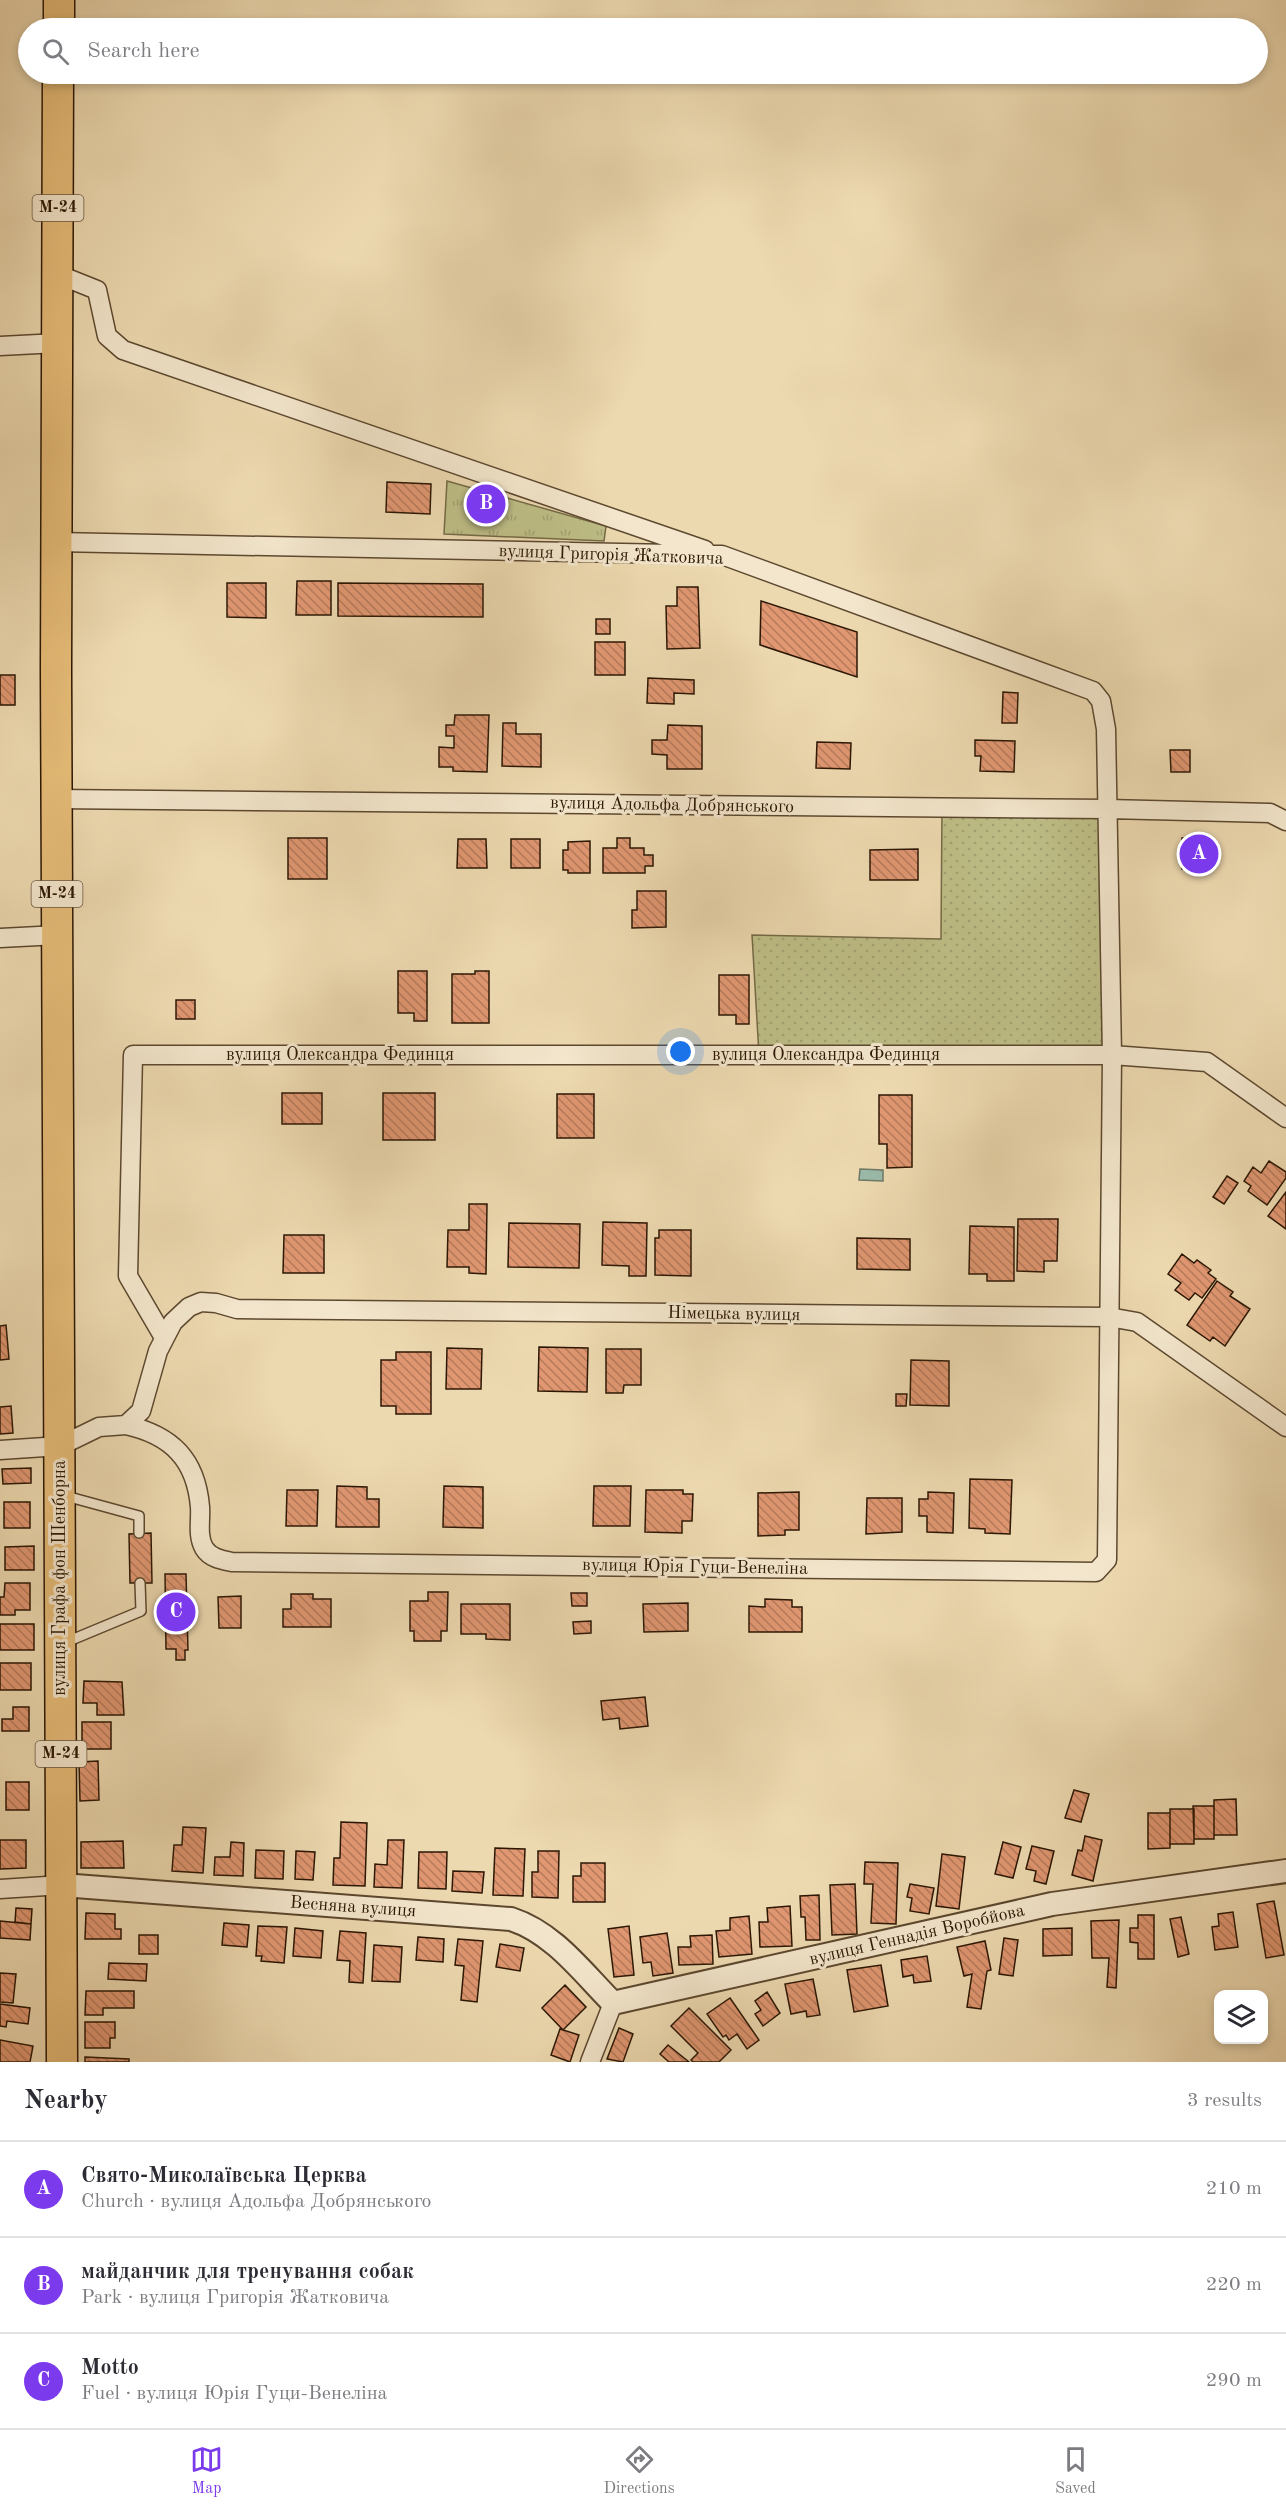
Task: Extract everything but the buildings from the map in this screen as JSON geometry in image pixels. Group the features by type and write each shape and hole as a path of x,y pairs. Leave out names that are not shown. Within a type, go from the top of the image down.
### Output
{"highway":[{"path":"59,0 59,18"},
{"name":"М-24","path":"58,84 56,799 60,1446"},
{"name":"вулиця Графа фон Шенборна","path":"60,1446 62,2062"}],"street":[{"path":"57,274 97,290 107,336 123,350 722,555"},
{"path":"0,346 58,343"},
{"name":"вулиця Григорія Жатковича","path":"56,542 722,555 1094,691 1101,701 1106,729 1108,809"},
{"name":"вулиця Адольфа Добрянського","path":"56,799 1108,809 1270,813 1286,821"},
{"path":"1108,809 1112,1055 1109,1317"},
{"path":"0,938 58,935"},
{"name":"вулиця Олександра Фединця","path":"163,1336 128,1276 133,1055 1112,1055 1207,1062 1286,1118"},
{"name":"Німецька вулиця","path":"163,1336 172,1322 189,1307 208,1301 237,1309 1109,1317 1137,1322 1286,1427"},
{"name":"вулиця Юрія Гуци-Венеліна","path":"126,1425 146,1430 169,1442 188,1463 198,1493 199,1535 205,1550 217,1559 232,1562 1096,1572 1107,1560 1109,1317"},
{"path":"126,1425 141,1411 163,1336"},
{"name":"вулиця Графа фон Шенборна","path":"60,1446 99,1427 126,1425"},
{"path":"0,1450 60,1446"},
{"name":"вулиця Геннадія Воробйова","path":"613,2003 1052,1904 1286,1871"},
{"path":"0,1889 62,1885"},
{"name":"Весняна вулиця","path":"62,1885 511,1919 529,1925 547,1936 613,2003"},
{"path":"590,2062 613,2003"}],"lane":[{"path":"61,1495 139,1516 139,1533"},
{"path":"59,1645 141,1611 140,1583"}],"green space":[{"path":"447,481 606,526 604,541 444,534"},
{"path":"942,808 1108,809 1112,1055 759,1055 752,935 941,939"}],"water":[{"path":"860,1169 883,1170 883,1181 859,1180"}],"place":[{"name":"майданчик для тренування собак","path":"486,504"},
{"name":"Свято-Миколаївська Церква","path":"1199,854"},
{"name":"Motto","path":"176,1612"}]}
